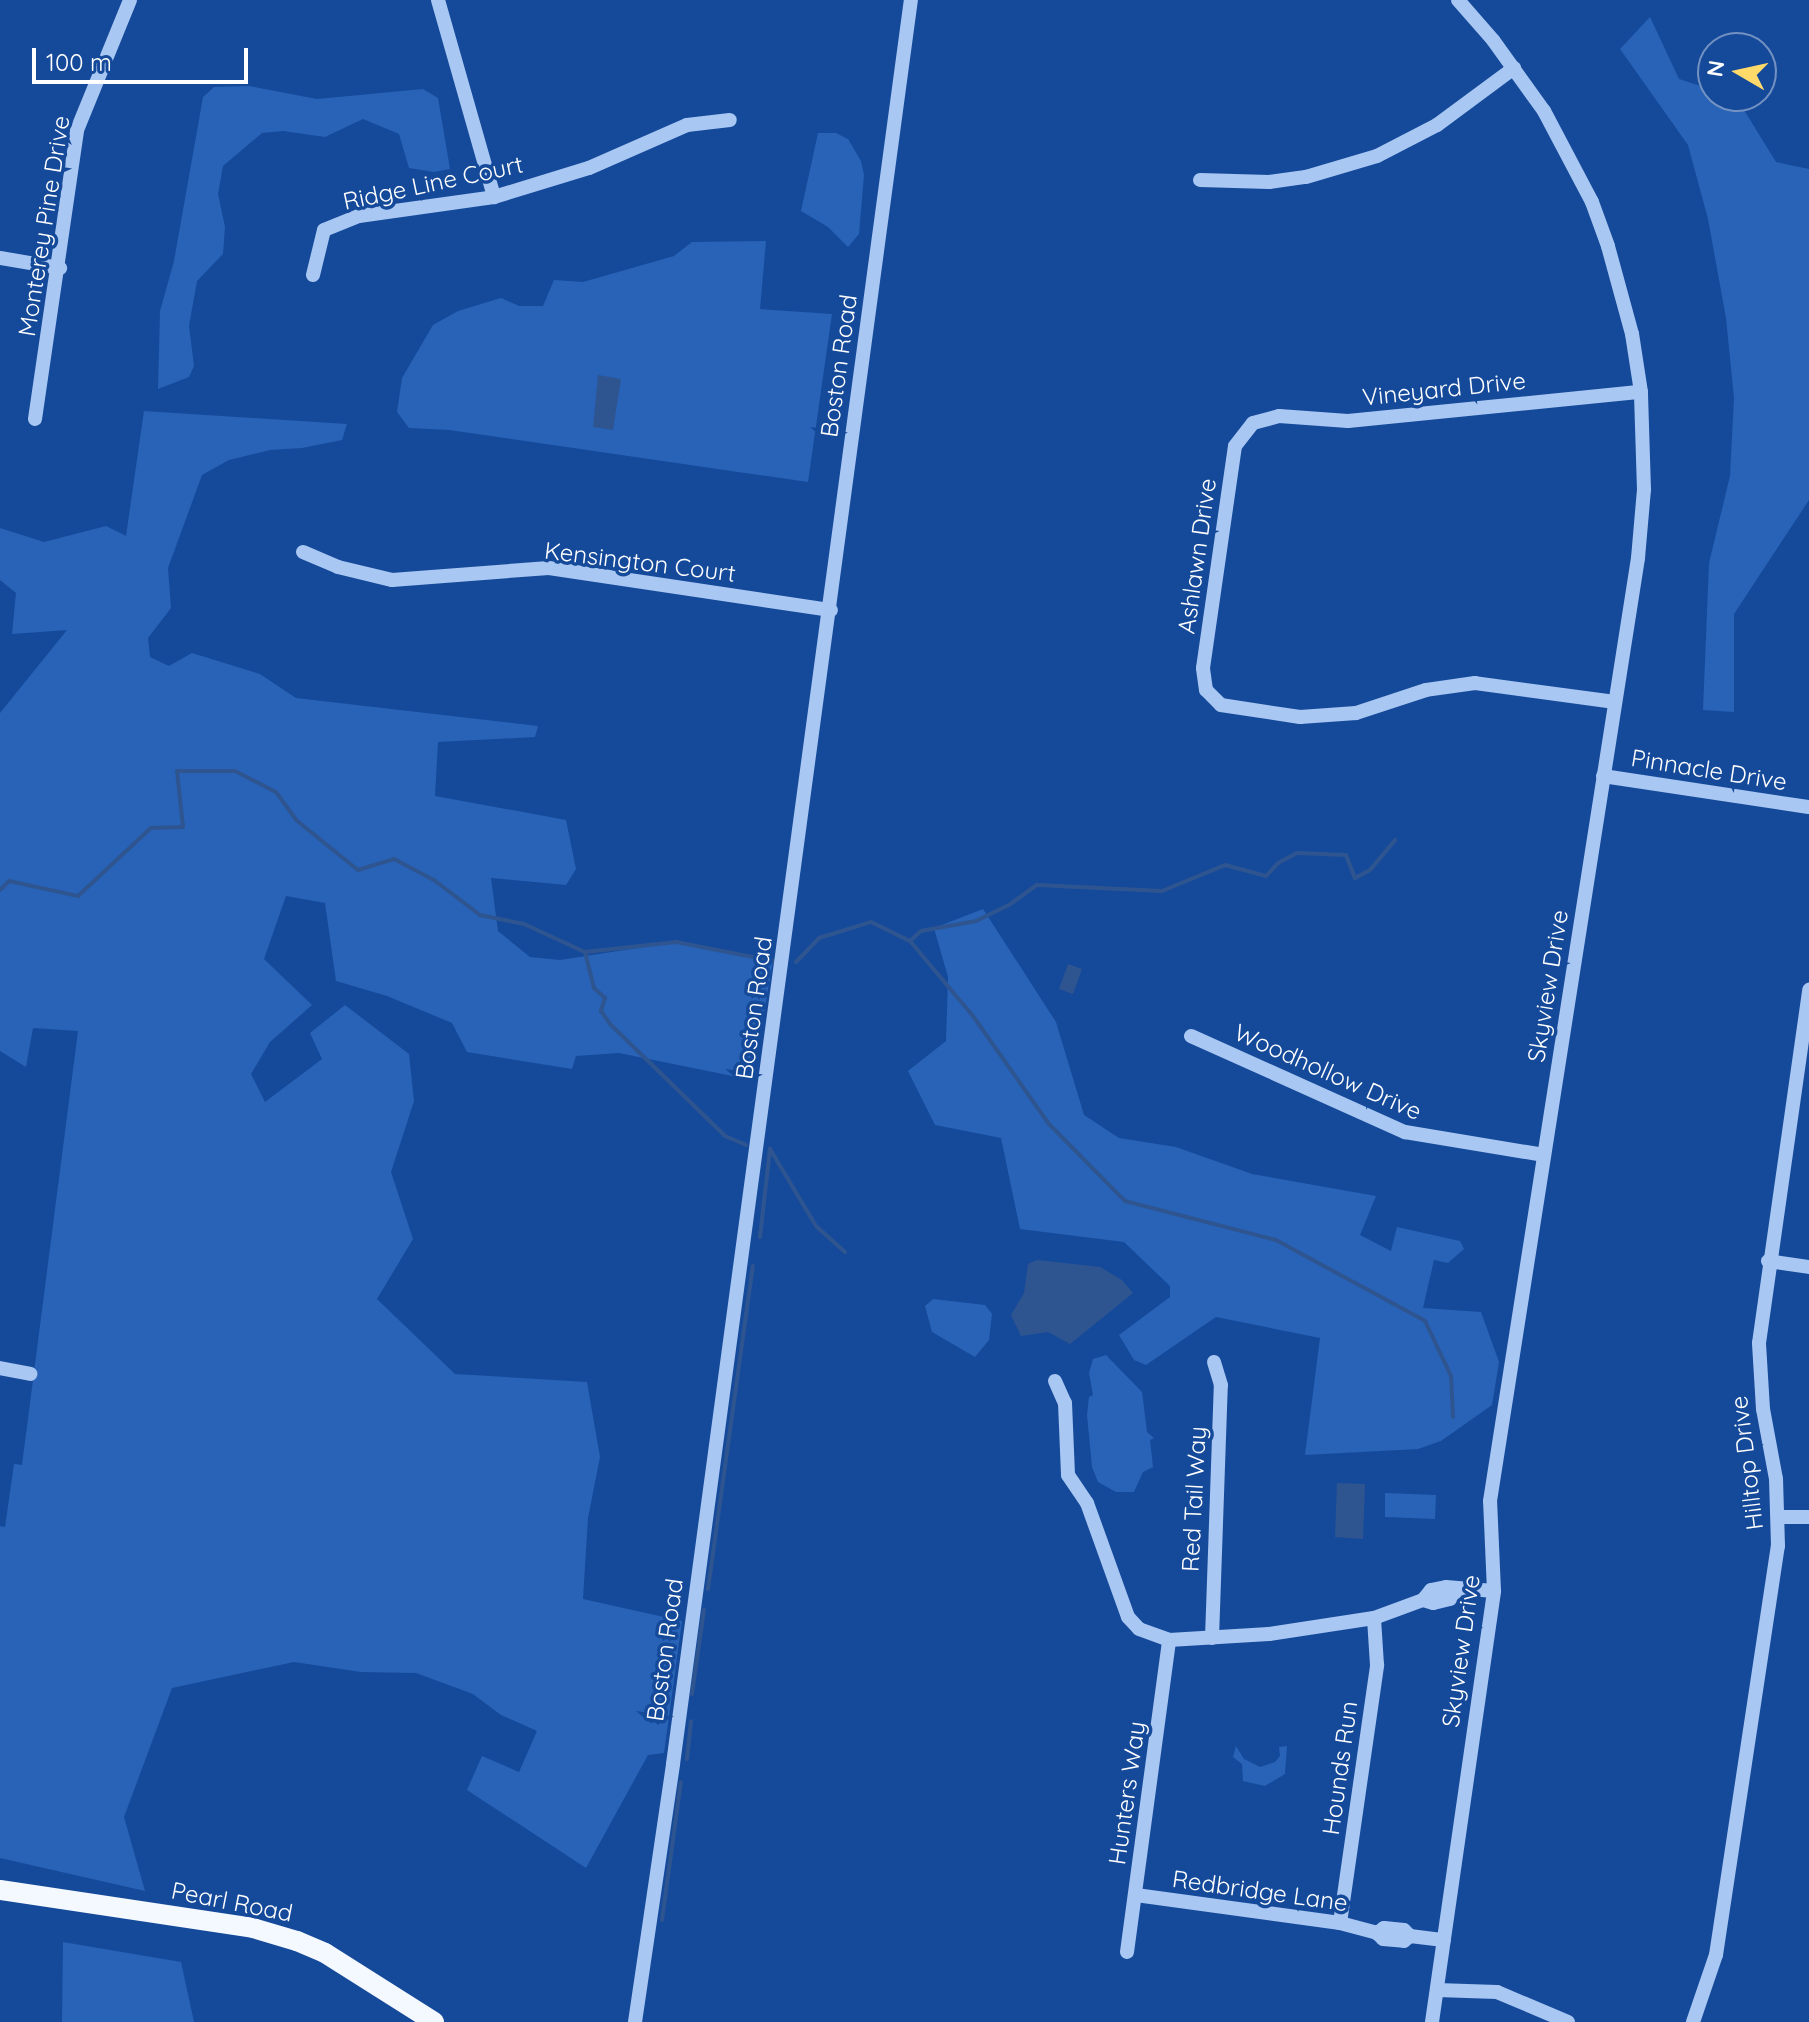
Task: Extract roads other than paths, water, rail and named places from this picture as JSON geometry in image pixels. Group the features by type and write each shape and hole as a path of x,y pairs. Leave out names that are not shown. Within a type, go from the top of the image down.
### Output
{"main road":[{"name":"Pearl Road","path":"0,1890 253,1928 297,1941 325,1953 434,2022"}],"street":[{"name":"Monterey Pine Drive","path":"35,419 60,268 77,130 130,0"},
{"path":"438,0 494,197"},
{"name":"Boston Road","path":"635,2022 831,610 911,0"},
{"name":"Skyview Drive","path":"1432,2022 1494,1591 1490,1501 1641,539 1644,490 1641,392 1622,290 1592,202 1544,111 1514,68 1458,0"},
{"path":"1200,180 1269,182 1306,177 1377,156 1437,125 1514,68"},
{"name":"Ridge Line Court","path":"313,275 324,230 359,216 449,206 494,197 589,168 687,125 730,120"},
{"path":"0,258 60,268"},
{"name":"Vineyard Drive","path":"1253,423 1279,416 1348,421 1641,392"},
{"name":"Ashlawn Drive","path":"1253,423 1235,446 1203,668 1206,690 1212,699 1232,709 1328,717 1384,706 1426,690 1475,683 1615,702"},
{"name":"Kensington Court","path":"303,552 338,567 392,580 549,568 831,610"},
{"name":"Pinnacle Drive","path":"1603,776 1809,807"},
{"name":"Hilltop Drive","path":"1693,2022 1716,1955 1775,1572 1779,1517 1759,1376 1761,1310 1809,990"},
{"name":"Woodhollow Drive","path":"1191,1036 1405,1132 1544,1155"},
{"path":"1768,1261 1809,1267"},
{"name":"Red Tail Way","path":"1212,1638 1221,1395 1214,1362"},
{"path":"0,1368 30,1374"},
{"path":"1055,1381 1065,1403 1068,1475 1095,1521 1128,1617 1139,1629 1169,1640 1269,1634 1374,1618 1423,1600 1431,1590 1446,1587 1494,1591"},
{"path":"1779,1517 1809,1517"},
{"name":"Hounds Run","path":"1340,1923 1377,1665 1374,1618"},
{"name":"Hunters Way","path":"1127,1952 1169,1640"},
{"name":"Redbridge Lane","path":"1136,1895 1340,1923 1377,1933 1383,1939 1404,1941 1410,1936 1444,1940"},
{"path":"1437,1990 1497,1992 1568,2022"}],"waterway":[{"path":"0,890 9,881 78,896 151,828 183,827 177,771 235,771 276,792 296,820 358,870 394,859 434,880 480,915 524,924 585,952 676,942 773,961"},
{"path":"911,940 921,931 976,921 1009,905 1037,885 1162,891 1225,865 1266,876 1278,863 1297,853 1346,855 1355,878 1370,870 1395,840"},
{"path":"796,962 819,938 871,922 910,941 973,1016 1049,1124 1125,1201 1276,1240 1425,1321 1451,1376 1453,1417"},
{"path":"585,952 594,988 605,998 601,1011 610,1024 725,1136 746,1145"},
{"path":"770,1149 816,1226 845,1252"},
{"path":"760,1237 770,1149"},
{"path":"708,1589 753,1266"},
{"path":"692,1694 704,1610"},
{"path":"687,1759 691,1721"},
{"path":"662,1920 681,1782"}]}
